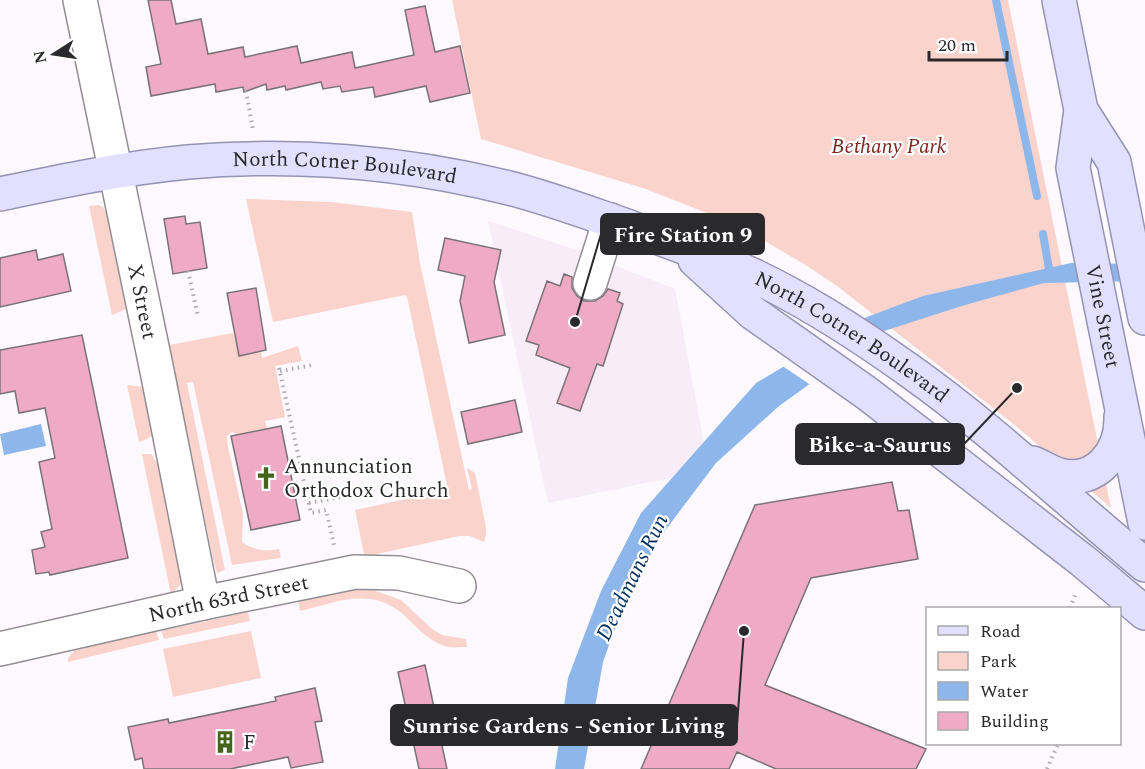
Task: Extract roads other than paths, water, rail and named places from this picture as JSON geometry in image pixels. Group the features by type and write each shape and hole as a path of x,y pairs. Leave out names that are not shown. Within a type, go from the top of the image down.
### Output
{"main road":[{"name":"Vine Street","path":"1059,0 1081,110 1073,168 1145,523"},
{"name":"Vine Street","path":"1081,110 1114,162 1145,318"},
{"name":"North Cotner Boulevard","path":"0,194 115,172 189,162 297,159 441,174 509,189 610,220 731,266 808,304 910,371 1014,453 1145,565"},
{"name":"North Cotner Boulevard","path":"680,246 753,313 868,394 1083,561 1145,613"},
{"path":"1014,453 1060,475 1071,477 1094,472 1108,460 1118,442 1121,423 1120,401"}],"street":[{"name":"X Street","path":"80,0 203,603"},
{"path":"590,283 610,220"},
{"name":"North 63rd Street","path":"0,649 203,603 355,572 399,573 459,586"}],"water":[{"name":"Deadmans Run","path":"1071,263 1145,264 1145,281 1044,283 884,331 779,406 716,463 664,532 627,595 603,662 584,769 555,769 568,678 601,591 641,513 756,383 867,317 923,296"},
{"path":"41,424 46,446 4,455 0,434"}],"waterway":[{"path":"996,0 1037,196"},
{"path":"1043,234 1050,275"}],"place":[{"name":"Fire Station 9","path":"575,322"},
{"name":"Bike-a-Saurus","path":"1017,388"},
{"name":"Annunciation Orthodox Church","path":"266,478"},
{"name":"Sunrise Gardens - Senior Living","path":"744,631"},
{"name":"F","path":"225,742"}],"park label":[{"name":"Bethany Park","path":"889,146"}]}
